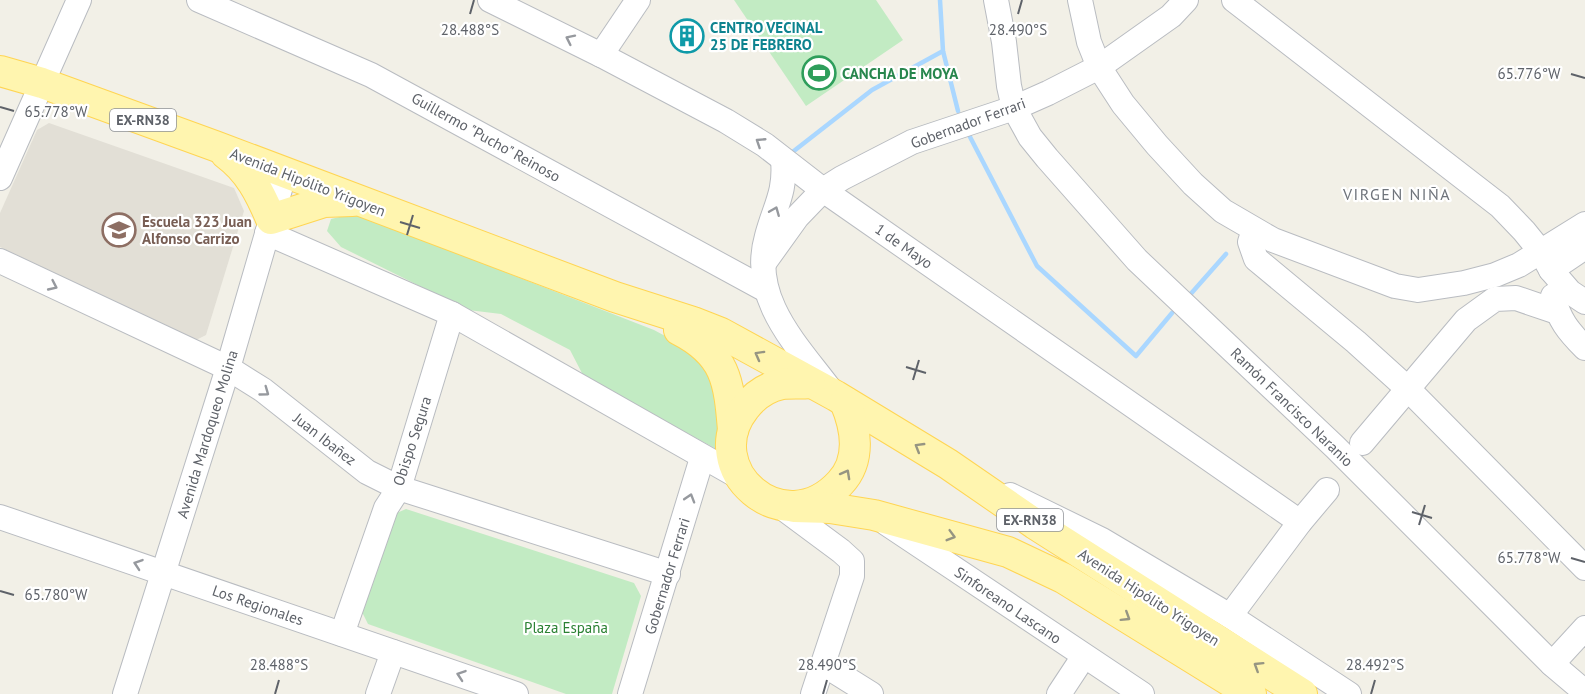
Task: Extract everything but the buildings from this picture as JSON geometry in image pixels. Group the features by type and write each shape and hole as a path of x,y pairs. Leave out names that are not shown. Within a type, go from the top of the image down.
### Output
{"main road":[{"name":"Avenida Hipólito Yrigoyen","path":"0,71 42,83 615,297 721,333 948,464 1035,524 1302,694"},
{"path":"215,146 239,164 258,189 269,226 324,202 358,201"},
{"name":"Avenida Hipólito Yrigoyen","path":"615,297 688,335 709,349 722,368 731,399 733,430"},
{"path":"733,430 740,414 751,400 765,390 782,384 830,394 854,422 855,442 852,461 844,479 831,494 813,503 787,506"},
{"name":"EX-RN38","path":"733,430 732,450 741,478 758,495 787,506"},
{"name":"Avenida Hipólito Yrigoyen","path":"787,506 830,508 874,516 1008,552 1063,578 1251,694"}],"street":[{"path":"0,178 79,0"},
{"name":"Guillermo \"Pucho\" Reinoso","path":"199,0 371,75 766,290"},
{"name":"1 de Mayo","path":"490,0 726,120 765,145 823,190 1300,522"},
{"path":"601,55 638,0"},
{"name":"Ramón Francisco Naranio","path":"996,0 1014,108 1030,137 1047,158 1137,260 1335,447 1552,664 1585,692"},
{"path":"1080,0 1089,42 1099,67 1123,104 1193,184 1223,211 1273,240 1395,286 1418,290 1455,285 1495,275 1585,247"},
{"name":"Gobernador Ferrari","path":"764,263 797,218 823,190 842,178 912,142 1014,108 1099,67 1171,16 1186,0"},
{"path":"1234,0 1500,206 1570,292 1585,302"},
{"path":"783,160 784,186 766,239 764,263 766,290 770,305 830,394"},
{"name":"Avenida Mardoqueo Molina","path":"125,694 228,368 285,172"},
{"path":"1546,261 1585,224"},
{"path":"269,226 452,314 702,458 741,478"},
{"path":"1254,230 1250,242 1257,259 1408,389 1585,568"},
{"name":"Juan Ibañez","path":"0,261 228,368 262,390 367,472 399,488 668,574"},
{"path":"1546,261 1557,312 1567,330 1585,348"},
{"path":"1362,443 1466,320 1495,299 1516,298 1557,312"},
{"name":"Obispo Segura","path":"342,634 386,508 399,488 452,314"},
{"name":"Gobernador Ferrari","path":"630,694 702,458"},
{"path":"948,464 1102,540 1230,616 1349,694"},
{"path":"1230,616 1300,522 1327,490"},
{"path":"787,506 852,561 852,576 813,694"},
{"name":"Sinforeano Lascano","path":"874,516 1142,694"},
{"name":"Los Regionales","path":"0,517 516,694"},
{"path":"1552,664 1585,628"},
{"path":"378,694 393,652"},
{"path":"1059,694 1084,656"},
{"path":"823,664 871,694"}],"shaded area":[{"name":"Escuela 323 Juan Alfonso Carrizo","path":"49,123 234,188 244,211 206,335 196,340 0,247 0,213 37,130"}],"green space":[{"name":"CANCHA DE MOYA","path":"734,0 876,0 903,40 806,106"},
{"path":"352,214 654,330 693,351 713,375 718,406 720,451 584,377 570,350 501,314 468,310 341,247 327,231 331,219"},
{"name":"Plaza España","path":"406,509 634,583 641,596 612,694 566,694 368,624 360,608 392,515"}],"waterway":[{"path":"940,0 943,51 958,111"},
{"path":"790,154 872,90 943,51"},
{"path":"969,135 1037,266 1136,356 1172,313"},
{"path":"1188,297 1226,254"}],"place":[{"name":"CENTRO VECINAL 25 DE FEBRERO","path":"687,36"},
{"name":"CANCHA DE MOYA","path":"819,73"},
{"name":"Escuela 323 Juan Alfonso Carrizo","path":"119,230"}],"district":[{"name":"VIRGEN NIÑA","path":"1397,194"}]}
